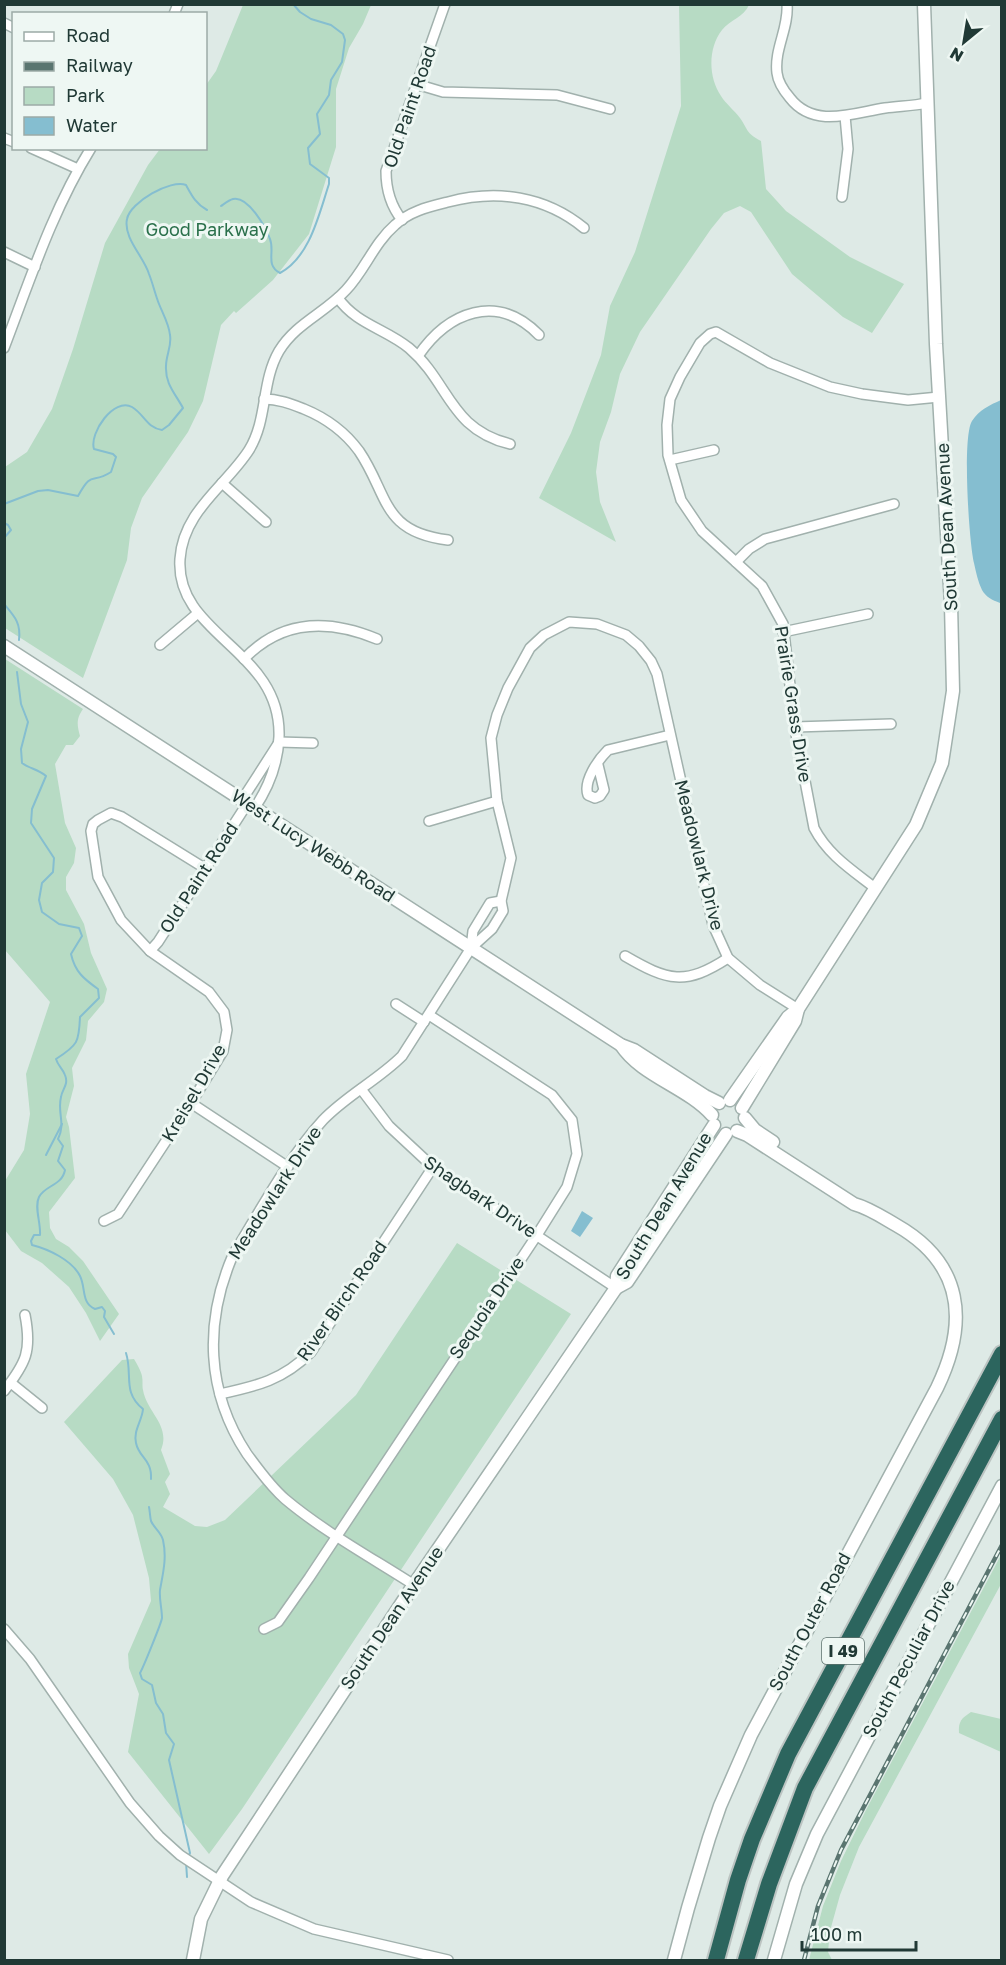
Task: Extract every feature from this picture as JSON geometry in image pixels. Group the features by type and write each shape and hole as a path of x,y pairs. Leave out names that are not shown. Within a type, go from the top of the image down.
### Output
{"highway":[{"name":"I 49","path":"716,1960 752,1839 788,1754 1002,1354"},
{"name":"I 49","path":"746,1960 769,1884 805,1788 1002,1419"}],"street":[{"name":"Old Paint Road","path":"150,951 248,804 273,773 279,742 280,724 273,697 262,677 198,613 188,598 183,585 181,548 197,513 241,461 256,438 272,364 286,341 306,320 338,298 355,281 383,237 402,220 391,203 386,171 446,4"},
{"path":"788,4 785,28 777,50 777,75 793,102 812,115 830,118 927,104"},
{"name":"South Dean Avenue","path":"744,1113 795,1021 798,1009 916,825 942,763 953,691 951,604 939,397 924,4"},
{"path":"416,84 443,92 557,95 610,109"},
{"path":"842,197 848,149 845,116"},
{"path":"35,150 78,169"},
{"path":"4,348 53,218 90,150"},
{"path":"402,220 432,206 460,198 495,195 550,206 584,228"},
{"path":"4,252 35,267"},
{"path":"338,298 359,319 394,337 418,356 465,421 488,437 510,444"},
{"path":"418,356 442,327 459,318 478,313 492,311 511,315 522,320 539,335"},
{"name":"Prairie Grass Drive","path":"875,888 832,855 814,828 795,727 783,624 762,586 702,531 681,500 670,460 667,425 670,399 700,343 716,332 770,363 830,387 908,400 939,397"},
{"path":"264,399 289,403 314,413 338,428 358,450 382,497 396,517 420,533 448,540"},
{"path":"670,460 714,450"},
{"path":"222,483 266,522"},
{"path":"736,562 749,549 765,539 894,504"},
{"path":"160,645 198,613"},
{"path":"783,632 868,614"},
{"name":"Meadowlark Drive","path":"414,1585 285,1499 262,1475 234,1434 220,1394 215,1375 214,1320 224,1275 233,1255 311,1134 339,1104 390,1068 402,1056 471,948 492,929 503,910 501,901 511,858 497,801 491,738 508,688 530,648 544,635 569,622 590,623 612,628 626,634 651,661 657,674 713,925 728,958 760,985 798,1009"},
{"path":"244,659 273,635 302,627 346,628 377,639"},
{"name":"West Lucy Webb Road","path":"4,646 621,1046 634,1050 705,1096 725,1102"},
{"path":"795,727 891,724"},
{"path":"598,765 601,757 608,750 670,735"},
{"name":"Old Paint Road","path":"248,804 279,742"},
{"path":"279,742 313,743"},
{"path":"429,821 497,801"},
{"name":"Kreisel Drive","path":"104,1221 118,1214 191,1102 223,1051 227,1030 224,1012 209,992 150,951 121,920 98,878 91,831 93,824 111,813 123,817 206,869"},
{"path":"471,948 473,931 490,903 501,901"},
{"path":"625,956 656,974 678,977 695,976 708,971 728,958"},
{"name":"Sequoia Drive","path":"264,1629 278,1622 537,1235 567,1187 577,1154 572,1120 552,1095 427,1019 396,1004"},
{"name":"South Dean Avenue","path":"725,1102 788,1017 798,1009"},
{"name":"West Lucy Webb Road","path":"621,1046 629,1057 691,1097 713,1120"},
{"name":"Shagbark Drive","path":"361,1089 389,1126 434,1167 616,1288"},
{"path":"191,1102 288,1167"},
{"path":"725,1102 736,1102 755,1130 864,1206 854,1204 747,1135 721,1132 713,1120 715,1107 725,1102"},
{"path":"731,1132 743,1125 744,1113"},
{"name":"South Dean Avenue","path":"616,1288 617,1276 713,1120"},
{"name":"South Dean Avenue","path":"193,1960 201,1918 219,1882 414,1585 616,1288 627,1282 731,1132"},
{"name":"River Birch Road","path":"220,1394 256,1386 296,1368 311,1352 434,1167"},
{"name":"South Outer Road","path":"674,1960 720,1806 751,1736 945,1371 955,1333 955,1307 952,1292 941,1266 915,1236 864,1206"},
{"path":"4,1392 27,1353 29,1336 25,1315"},
{"path":"11,1383 42,1408"},
{"name":"South Peculiar Drive","path":"774,1960 796,1884 817,1834 1002,1486"},
{"path":"4,1629 30,1659 130,1803 159,1836 180,1855 251,1902 314,1929 448,1960"}],"green space":[{"name":"Good Parkway","path":"243,5 371,5 349,48 336,89 336,147 309,234 273,280 236,313 234,311 221,325 203,401 188,432 142,498 131,528 127,560 83,678 5,628 5,467 27,452 52,409 105,243 148,165 159,150 207,150 207,84 216,71"},
{"path":"679,5 749,5 744,13 725,27 717,37 711,63 714,80 723,99 750,133 761,141 766,189 786,211 850,257 904,284 872,333 843,317 792,274 751,212 740,206 724,213 640,332 620,374 611,412 600,442 596,472 600,502 616,542 539,498 571,433 601,355 610,306 635,252 681,106"},
{"path":"5,659 83,709 78,722 80,736 73,745 66,745 55,764 65,823 76,848 74,863 66,877 66,890 84,924 91,953 107,989 104,1002 88,1021 86,1040 72,1068 74,1086 66,1117 75,1178 49,1212 50,1228 56,1239 69,1247 83,1261 119,1314 100,1341 69,1287 42,1263 21,1251 5,1230 5,1181 24,1150 30,1114 26,1074 50,1002 5,950"},
{"path":"457,1243 571,1314 242,1809 209,1854 128,1752 139,1694 129,1668 128,1654 151,1601 149,1578 133,1515 113,1479 64,1422 122,1360 134,1359 141,1374 145,1398 163,1433 161,1450 170,1474 165,1482 170,1494 163,1507 195,1526 207,1527 225,1520 356,1395"},
{"path":"1001,1555 1001,1584 859,1847 840,1895 830,1931 828,1952 832,1960 809,1960 823,1906 841,1861"},
{"path":"971,1712 1001,1719 1001,1752 959,1733 961,1720"}],"water":[{"path":"1001,400 1002,603 1000,603 984,592 976,573 970,534 967,447 972,421 981,411"},
{"path":"582,1211 593,1218 580,1237 571,1231"}],"waterway":[{"path":"221,206 231,200 239,199 250,207 268,234 273,266 280,273 299,257 317,221 329,178 310,164 308,148 320,134 317,114 329,95 331,80 342,62 345,40 343,34 331,25 311,19 293,4"},
{"path":"4,504 38,491 48,490 78,496 90,480 111,472 116,457 94,449 93,442 104,418 118,407 125,405 132,407 149,424 162,430 183,408 167,378 166,362 170,347 168,327 146,268 128,233 127,219 130,212 143,199 171,185 179,184 186,185 197,202 207,210"},
{"path":"4,523 11,530 4,538"},
{"path":"4,604 16,620 19,640"},
{"path":"17,672 21,704 28,722 21,749 22,763 46,776 32,809 31,823 54,858 53,872 42,883 39,900 42,912 59,924 79,928 82,936 71,954 81,974 98,989 99,998 80,1017 76,1042 56,1059 66,1078 60,1103 61,1128 58,1139 63,1146 58,1161 65,1170 61,1179 39,1197 37,1205 40,1235 34,1235 31,1241 32,1245 59,1256 76,1270 82,1281 88,1303 95,1309 102,1307 105,1311 104,1317 114,1334"},
{"path":"46,1155 62,1124"},
{"path":"126,1353 130,1390 143,1409 136,1434 136,1443 150,1467 151,1479"},
{"path":"149,1507 151,1521 162,1537 165,1553 160,1593 162,1618 140,1673 142,1679 152,1685 156,1703 163,1714 166,1733 174,1744 169,1760 190,1853 188,1857"},
{"path":"186,1862 187,1877"}],"railway":[{"path":"804,1960 818,1906 841,1850 1002,1545"}]}
